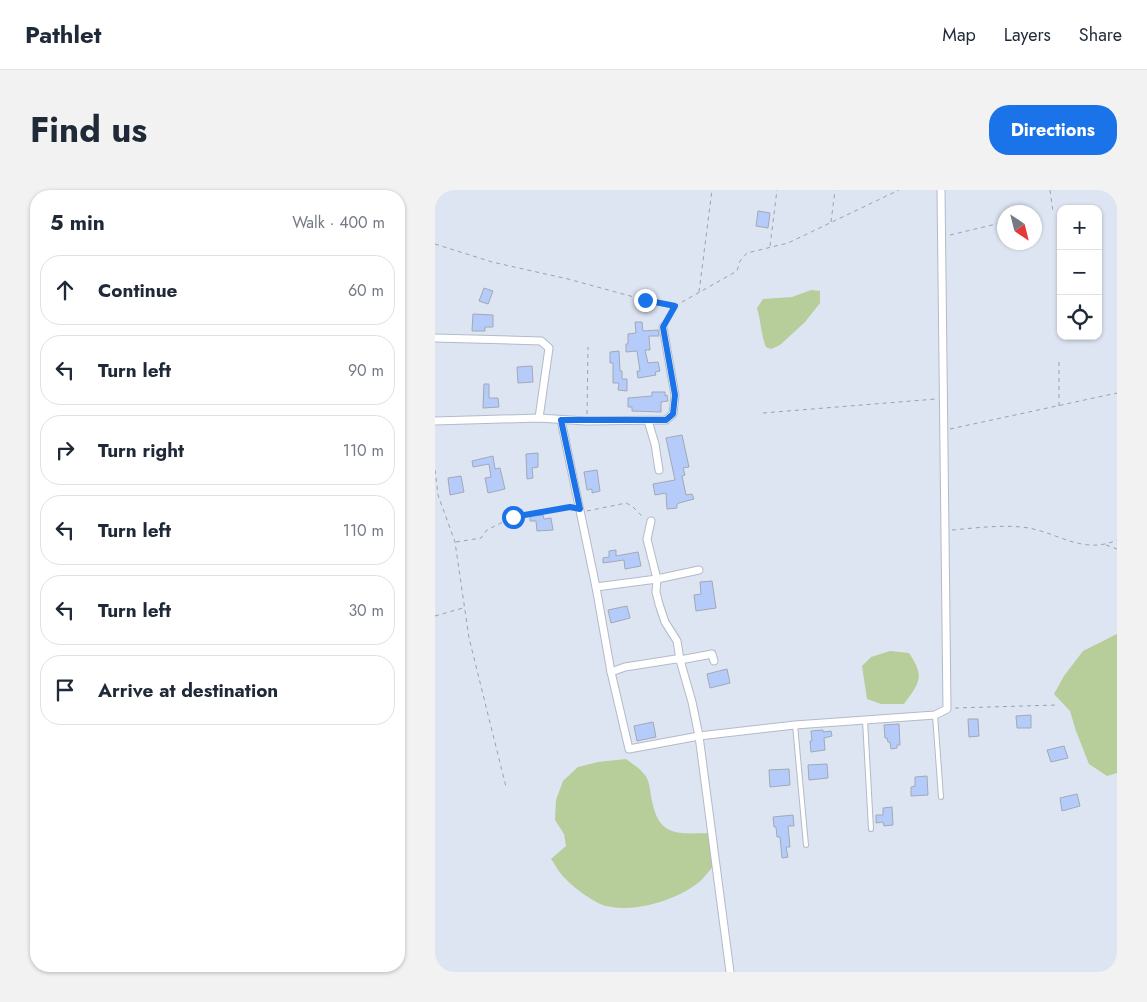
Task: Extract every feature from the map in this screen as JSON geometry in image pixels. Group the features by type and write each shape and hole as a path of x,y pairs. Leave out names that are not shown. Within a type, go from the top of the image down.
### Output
{"street":[{"path":"561,420 596,587 611,672 629,749 699,736 795,725 935,715 947,709 941,190"},
{"path":"435,421 539,418 586,421 666,420 673,414 675,395 663,327"},
{"path":"435,338 541,341 549,348 539,418"},
{"path":"648,421 655,444 659,470"},
{"path":"651,522 647,539 657,579 656,592 665,622 677,641 699,736 730,972"},
{"path":"596,587 657,579 699,570"},
{"path":"611,672 625,667 711,654 713,661"}],"lane":[{"path":"935,715 941,797"},
{"path":"865,720 871,829"},
{"path":"795,725 807,845"}],"path":[{"path":"699,293 712,190"},
{"path":"769,248 777,190"},
{"path":"831,223 835,190"},
{"path":"663,327 675,306 737,271 740,261 747,253 788,243 899,190"},
{"path":"1050,190 1053,212"},
{"path":"942,237 997,224"},
{"path":"435,244 492,262 675,306"},
{"path":"586,421 588,347"},
{"path":"1059,362 1059,406"},
{"path":"944,431 1117,393"},
{"path":"763,413 895,404 944,398"},
{"path":"435,470 438,495 455,542 469,638 506,787"},
{"path":"455,542 481,538 487,530 513,517 570,507 586,511 627,504 651,522"},
{"path":"946,531 987,526 1023,527 1085,546 1105,545 1117,540"},
{"path":"1105,545 1117,549"},
{"path":"435,616 464,607"},
{"path":"947,709 1057,705"}],"green space":[{"path":"811,290 820,291 820,303 805,322 780,345 771,349 766,347 757,308 763,299 792,297"},
{"path":"1117,634 1117,773 1107,776 1089,764 1070,711 1054,694 1064,676 1083,651"},
{"path":"890,651 909,653 919,674 917,685 904,704 881,704 867,699 862,666 871,657"},
{"path":"626,759 646,776 654,809 663,826 677,832 710,833 714,865 698,883 667,900 630,908 617,908 601,904 583,893 559,872 551,859 566,846 564,834 555,820 556,800 563,781 578,767 598,762"}],"building":[{"path":"758,211 770,213 768,228 756,226"},
{"path":"484,288 493,291 488,304 479,301"},
{"path":"473,314 493,315 493,327 485,327 485,331 472,331"},
{"path":"635,322 642,322 643,331 658,330 659,336 649,336 650,350 645,350 648,363 658,362 660,371 655,372 656,375 638,378 637,371 640,371 637,351 626,352 628,334 636,333"},
{"path":"619,351 620,371 622,371 622,379 627,379 627,391 618,390 619,383 613,383 613,363 610,363 610,352"},
{"path":"532,366 533,382 518,383 517,367"},
{"path":"484,384 489,384 489,398 498,398 499,407 483,408"},
{"path":"652,392 665,392 665,396 667,395 668,401 661,402 661,412 632,411 632,407 628,407 628,398 652,396"},
{"path":"682,435 689,467 683,468 685,475 682,476 686,495 692,494 694,499 677,504 677,508 667,509 666,493 655,495 653,484 675,480 666,438"},
{"path":"538,453 538,467 532,468 533,478 527,479 526,454"},
{"path":"493,456 495,469 500,468 505,489 488,493 485,478 491,477 489,464 473,467 472,461"},
{"path":"597,470 600,491 592,493 592,489 587,490 584,472"},
{"path":"461,476 464,492 450,495 448,478"},
{"path":"543,515 544,519 551,518 553,530 537,531 536,521 530,521 530,516"},
{"path":"616,550 616,556 638,552 641,566 625,569 624,560 603,563 603,558 609,557 609,551"},
{"path":"712,581 716,608 696,611 694,595 701,594 700,582"},
{"path":"627,606 630,618 611,623 608,610"},
{"path":"727,669 730,683 710,688 707,674"},
{"path":"1031,715 1031,728 1017,728 1016,716"},
{"path":"968,719 978,719 979,736 969,737"},
{"path":"653,722 656,737 637,741 634,726"},
{"path":"899,724 900,745 897,745 897,748 891,749 890,742 885,738 884,725"},
{"path":"823,730 823,732 831,731 832,736 824,738 825,750 811,752 811,731"},
{"path":"1064,746 1068,758 1051,762 1047,750"},
{"path":"827,764 828,778 809,780 808,765"},
{"path":"789,769 790,785 770,787 769,770"},
{"path":"927,776 928,795 911,796 911,787 915,786 915,777"},
{"path":"1077,794 1080,806 1062,811 1060,798"},
{"path":"892,807 893,825 884,826 883,822 876,823 876,815 883,815 883,808"},
{"path":"793,815 794,826 788,826 790,847 786,847 788,857 782,858 780,837 777,837 773,817"}],"route":[{"path":"513,517 539,514 570,507 580,509 561,420 666,420 673,414 675,395 663,327 675,306 645,300"}]}
